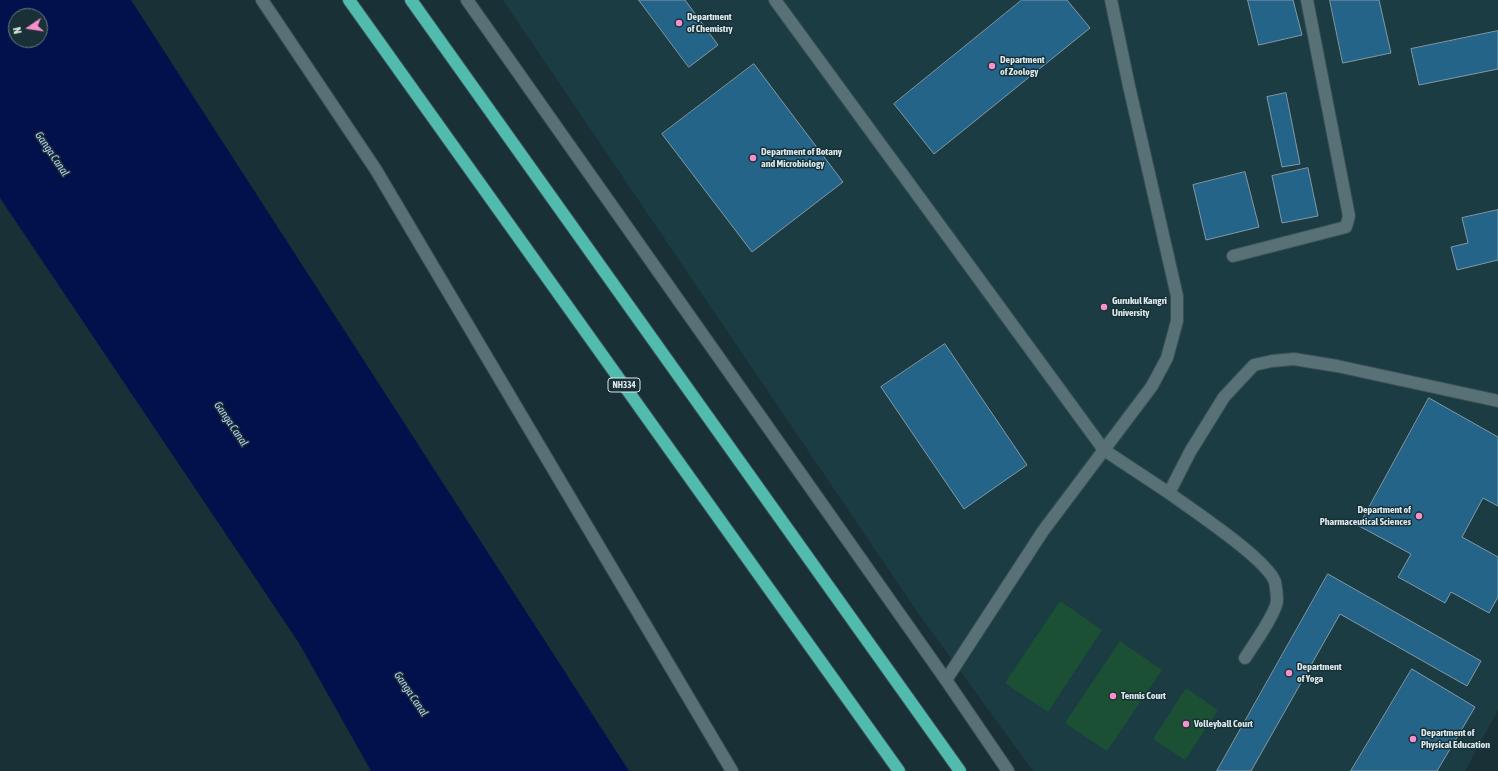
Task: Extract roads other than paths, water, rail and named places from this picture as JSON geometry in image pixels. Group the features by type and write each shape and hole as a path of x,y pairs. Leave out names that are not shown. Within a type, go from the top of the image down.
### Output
{"highway":[{"name":"NH334","path":"348,0 899,771"},
{"path":"411,0 960,771"}],"street":[{"path":"262,0 376,170 732,771"},
{"path":"467,0 946,680 1008,771"},
{"path":"775,0 1104,450 1170,493 1233,540 1261,563 1274,581 1277,601 1269,621 1245,658"},
{"path":"946,680 1042,531 1152,386 1167,358 1177,321 1177,296 1111,0"},
{"path":"1233,256 1346,227 1349,216 1307,0"},
{"path":"1170,493 1190,452 1224,396 1254,365 1272,360 1294,359 1330,365 1498,401"}],"water":[{"name":"Ganga Canal","path":"0,0 131,0 629,771 371,771 299,643 0,198"}],"place":[{"name":"Department of Chemistry","path":"679,23"},
{"name":"Department of Zoology","path":"992,66"},
{"name":"Department of Botany and Microbiology","path":"753,158"},
{"name":"Gurukul Kangri University","path":"1104,307"},
{"name":"Department of Pharmaceutical Sciences","path":"1419,516"},
{"name":"Department of Yoga","path":"1289,673"},
{"name":"Tennis Court","path":"1113,696"},
{"name":"Volleyball Court","path":"1186,724"},
{"name":"Department of Physical Education","path":"1413,739"}]}
